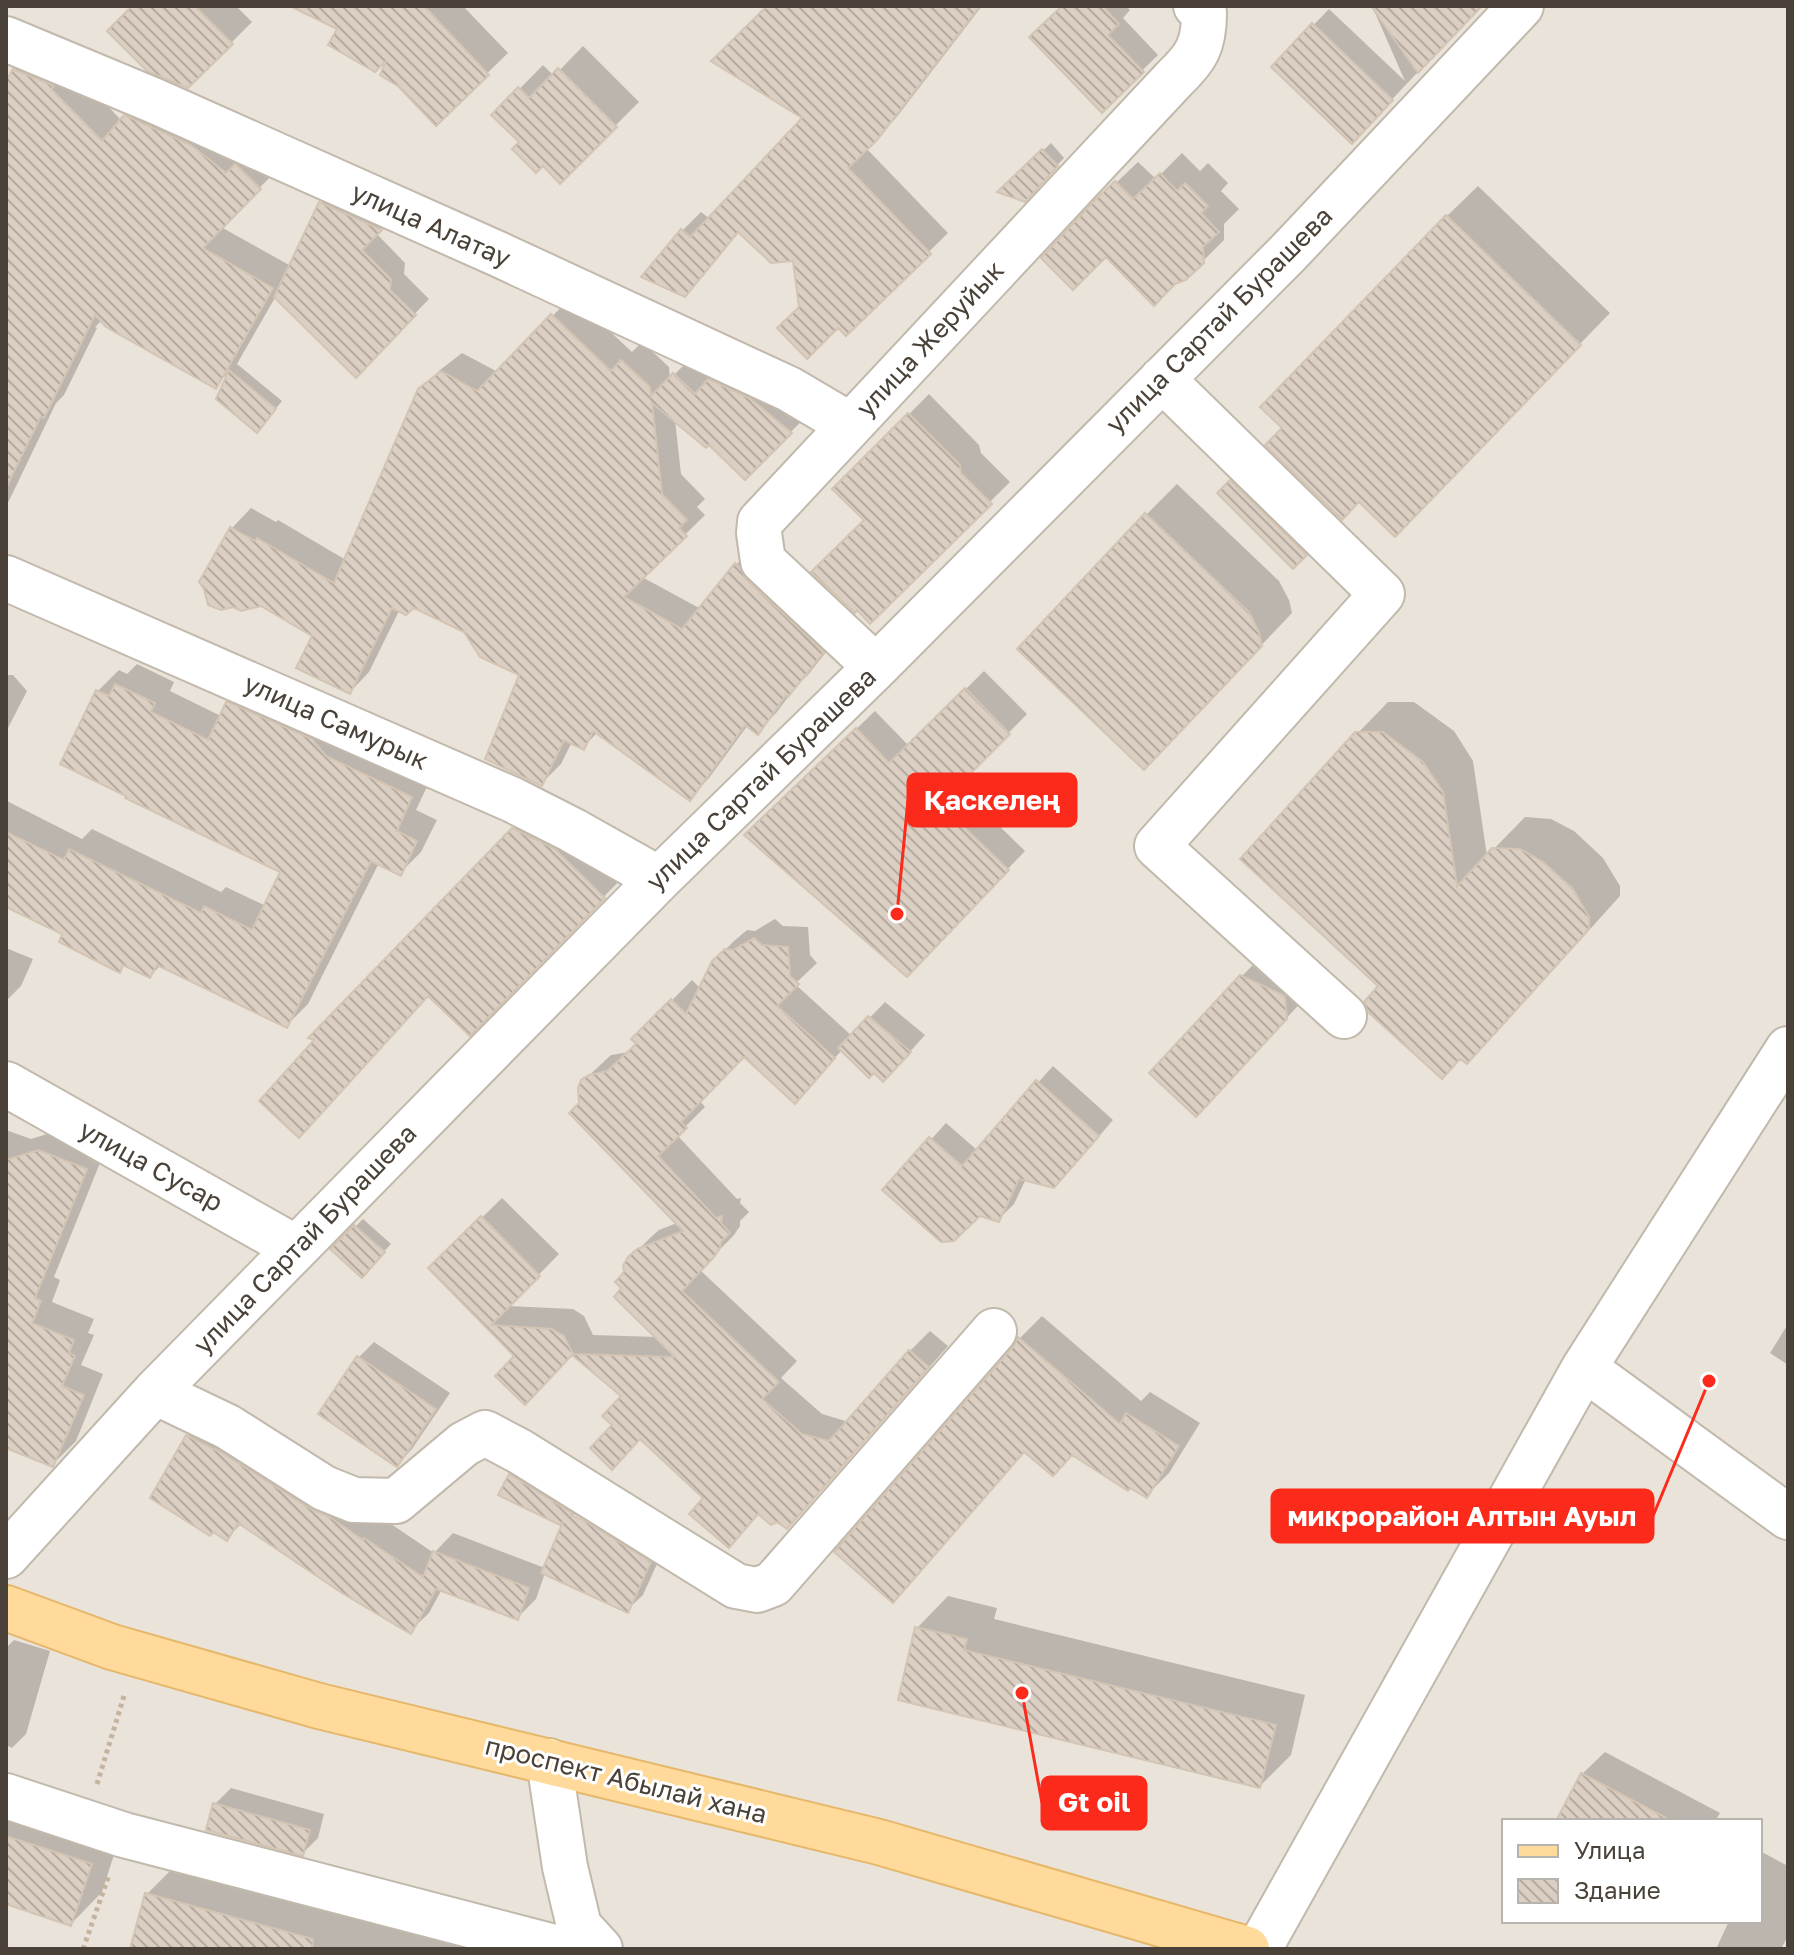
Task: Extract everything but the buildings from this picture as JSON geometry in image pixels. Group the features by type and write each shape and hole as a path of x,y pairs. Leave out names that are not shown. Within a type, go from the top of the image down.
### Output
{"main road":[{"name":"проспект Абылай хана","path":"6,1608 112,1647 319,1706 879,1842 1247,1949"}],"street":[{"name":"улица Жеруйык","path":"876,667 763,561 760,522 1191,63 1204,34 1204,13 1196,6"},
{"name":"улица Сартай Бурашева","path":"6,1556 155,1392 659,879 876,667 1289,252 1514,8"},
{"name":"улица Алатау","path":"6,39 155,101 498,254 789,389 850,425"},
{"path":"1162,379 1382,594 1157,846 1344,1016"},
{"name":"улица Самурык","path":"6,578 513,800 659,879"},
{"path":"1259,1949 1584,1368 1788,1049"},
{"name":"улица Сусар","path":"6,1084 296,1248"},
{"path":"155,1392 228,1427 324,1488 354,1500 396,1501 464,1444 485,1433 736,1586 757,1590 773,1584 994,1331"},
{"path":"1584,1368 1788,1517"},
{"path":"549,1761 565,1867 579,1926 600,1949"},
{"path":"6,1796 124,1835 562,1949"}],"shaded area":[{"path":"6,6 1788,6 1788,1949 6,1949"}],"place":[{"name":"Қаскелең","path":"897,914"},
{"name":"микрорайон Алтын Ауыл","path":"1709,1381"},
{"name":"Gt oil","path":"1022,1693"}]}
